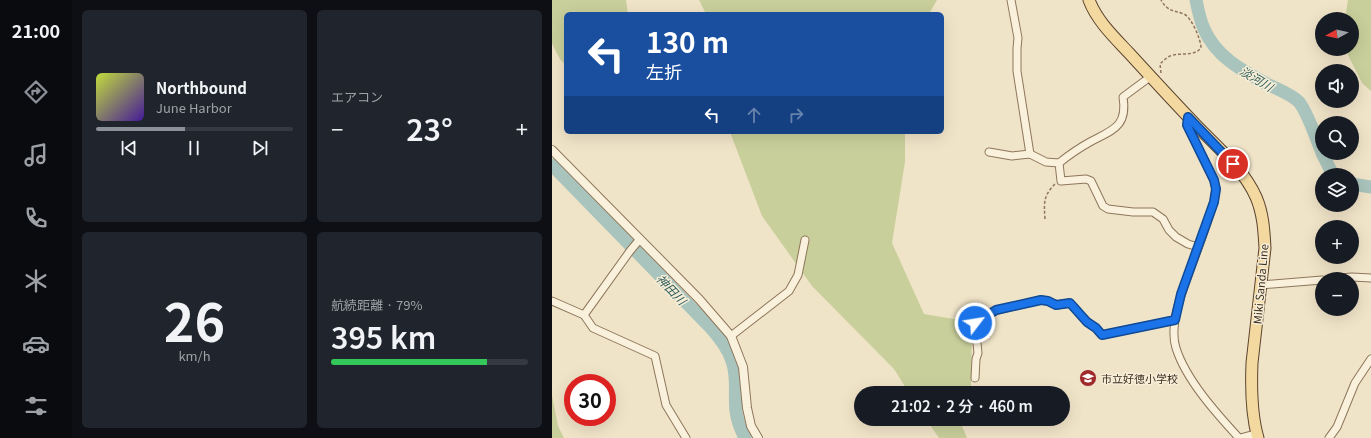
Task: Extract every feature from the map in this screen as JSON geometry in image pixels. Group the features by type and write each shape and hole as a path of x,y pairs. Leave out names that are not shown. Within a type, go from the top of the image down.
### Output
{"main road":[{"name":"Miki Sanda Line","path":"1089,0 1092,9 1102,22 1150,77 1233,164 1247,180 1256,197 1264,230 1264,248 1251,382 1257,436"}],"street":[{"path":"1011,0 1018,38 1017,71 1030,154"},
{"path":"989,152 1012,156 1030,154 1046,162 1059,163 1078,149 1112,131 1119,125 1123,116 1123,97 1150,77"},
{"path":"1188,117 1187,125 1214,180 1216,189 1214,202 1181,294 1173,335 1176,348 1185,370 1209,405 1240,438 1257,436"},
{"path":"552,150 638,241 699,299 731,336 743,367 747,408 751,426 758,438"},
{"path":"1059,163 1061,181 1086,179 1091,181 1103,206 1108,209 1133,212 1153,212 1163,219 1169,230 1176,237 1188,244 1198,247"},
{"path":"731,336 789,291 798,275 805,240"},
{"path":"584,315 638,241"},
{"path":"1359,277 1371,278"},
{"path":"1260,285 1315,281"},
{"path":"975,378 976,359 978,353 975,323 996,310 1041,300 1048,301 1056,305 1070,303 1087,322 1096,328 1102,335 1175,320"},
{"path":"552,301 584,315 593,328 655,356 666,405 686,438"},
{"path":"1329,438 1337,427 1355,383 1371,359"}],"path":[{"path":"1161,0 1170,10 1185,14 1189,17 1201,42 1201,48 1197,52 1172,56 1164,60 1160,64 1159,69 1162,77"},
{"path":"1045,219 1044,204 1046,196 1049,190 1061,181"}],"green space":[{"path":"552,0 626,0 628,12 564,12 564,64 552,44"},
{"path":"699,0 937,0 930,12 705,12"},
{"path":"1348,0 1371,0 1371,91 1362,83 1359,77 1359,64 1352,64 1348,56 1359,56 1359,12 1346,12"},
{"path":"731,134 905,134 905,162 892,243 924,314 972,322 971,386 905,386 894,369 812,286 762,216"},
{"path":"552,395 558,426 564,438 552,438"},
{"path":"931,426 962,426 967,438 939,438"}],"waterway":[{"name":"淡河川","path":"1196,0 1203,26 1209,39 1216,48 1231,62 1249,74 1296,99 1309,119 1315,134"},
{"name":"淡河川","path":"1326,160 1330,168"},
{"name":"神田川","path":"552,165 710,327 723,343 734,367 737,414 739,425 745,438"},
{"name":"淡河川","path":"1359,185 1371,187"}],"place":[{"name":"市立好徳小学校","path":"1088,378"}],"route":[{"path":"975,323 996,310 1041,300 1048,301 1056,305 1070,303 1087,322 1096,328 1102,335 1175,320 1181,294 1214,202 1216,189 1214,180 1187,125 1188,117 1233,164"}]}
